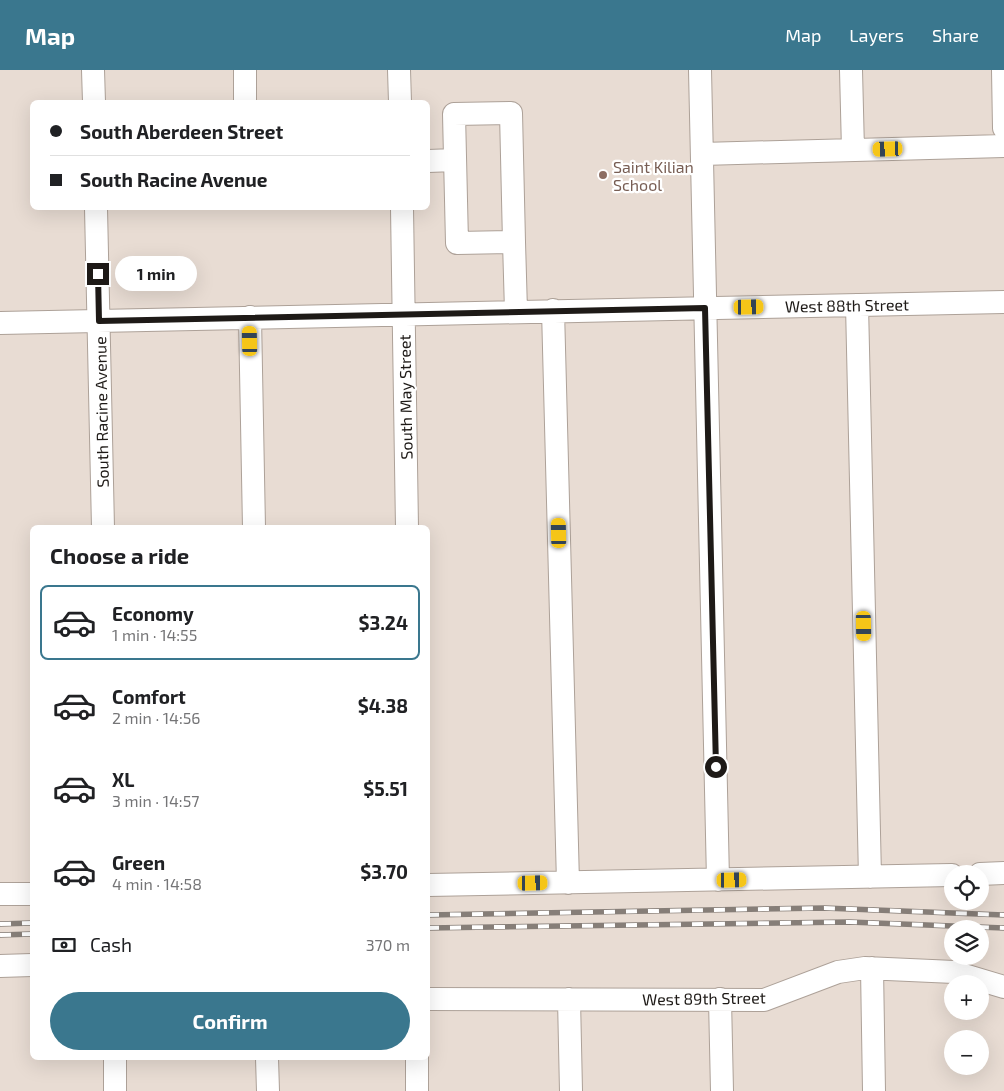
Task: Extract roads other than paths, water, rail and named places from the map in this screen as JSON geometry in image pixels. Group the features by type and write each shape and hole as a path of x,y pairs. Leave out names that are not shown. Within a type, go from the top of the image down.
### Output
{"street":[{"path":"93,70 94,100"},
{"path":"244,70 245,100"},
{"path":"399,70 400,100"},
{"path":"700,70 718,880"},
{"path":"851,70 852,150"},
{"path":"1003,70 1004,128"},
{"path":"514,242 457,243 454,114 511,113 516,311"},
{"path":"702,154 1004,146"},
{"path":"430,161 455,160"},
{"name":"South Racine Avenue","path":"96,210 103,525"},
{"name":"South May Street","path":"402,210 407,525"},
{"name":"West 88th Street","path":"0,322 1004,302"},
{"path":"857,305 870,876"},
{"path":"553,310 568,883"},
{"path":"250,317 254,525"},
{"path":"989,874 1004,873"},
{"path":"430,885 944,874"},
{"path":"0,894 30,894"},
{"path":"0,966 30,965"},
{"path":"872,968 874,1091"},
{"name":"West 89th Street","path":"430,999 764,1000 838,972 872,968 954,972 1004,988"},
{"path":"569,999 571,1091"},
{"path":"720,999 722,1091"},
{"path":"115,1060 115,1091"},
{"path":"267,1060 268,1091"},
{"path":"417,1060 417,1091"}],"railway":[{"path":"430,915 824,908 1004,915"},
{"path":"430,928 849,922 1004,928"},
{"path":"0,924 30,923"},
{"path":"0,935 30,934"}],"place":[{"name":"Saint Kilian School","path":"603,175"}]}
